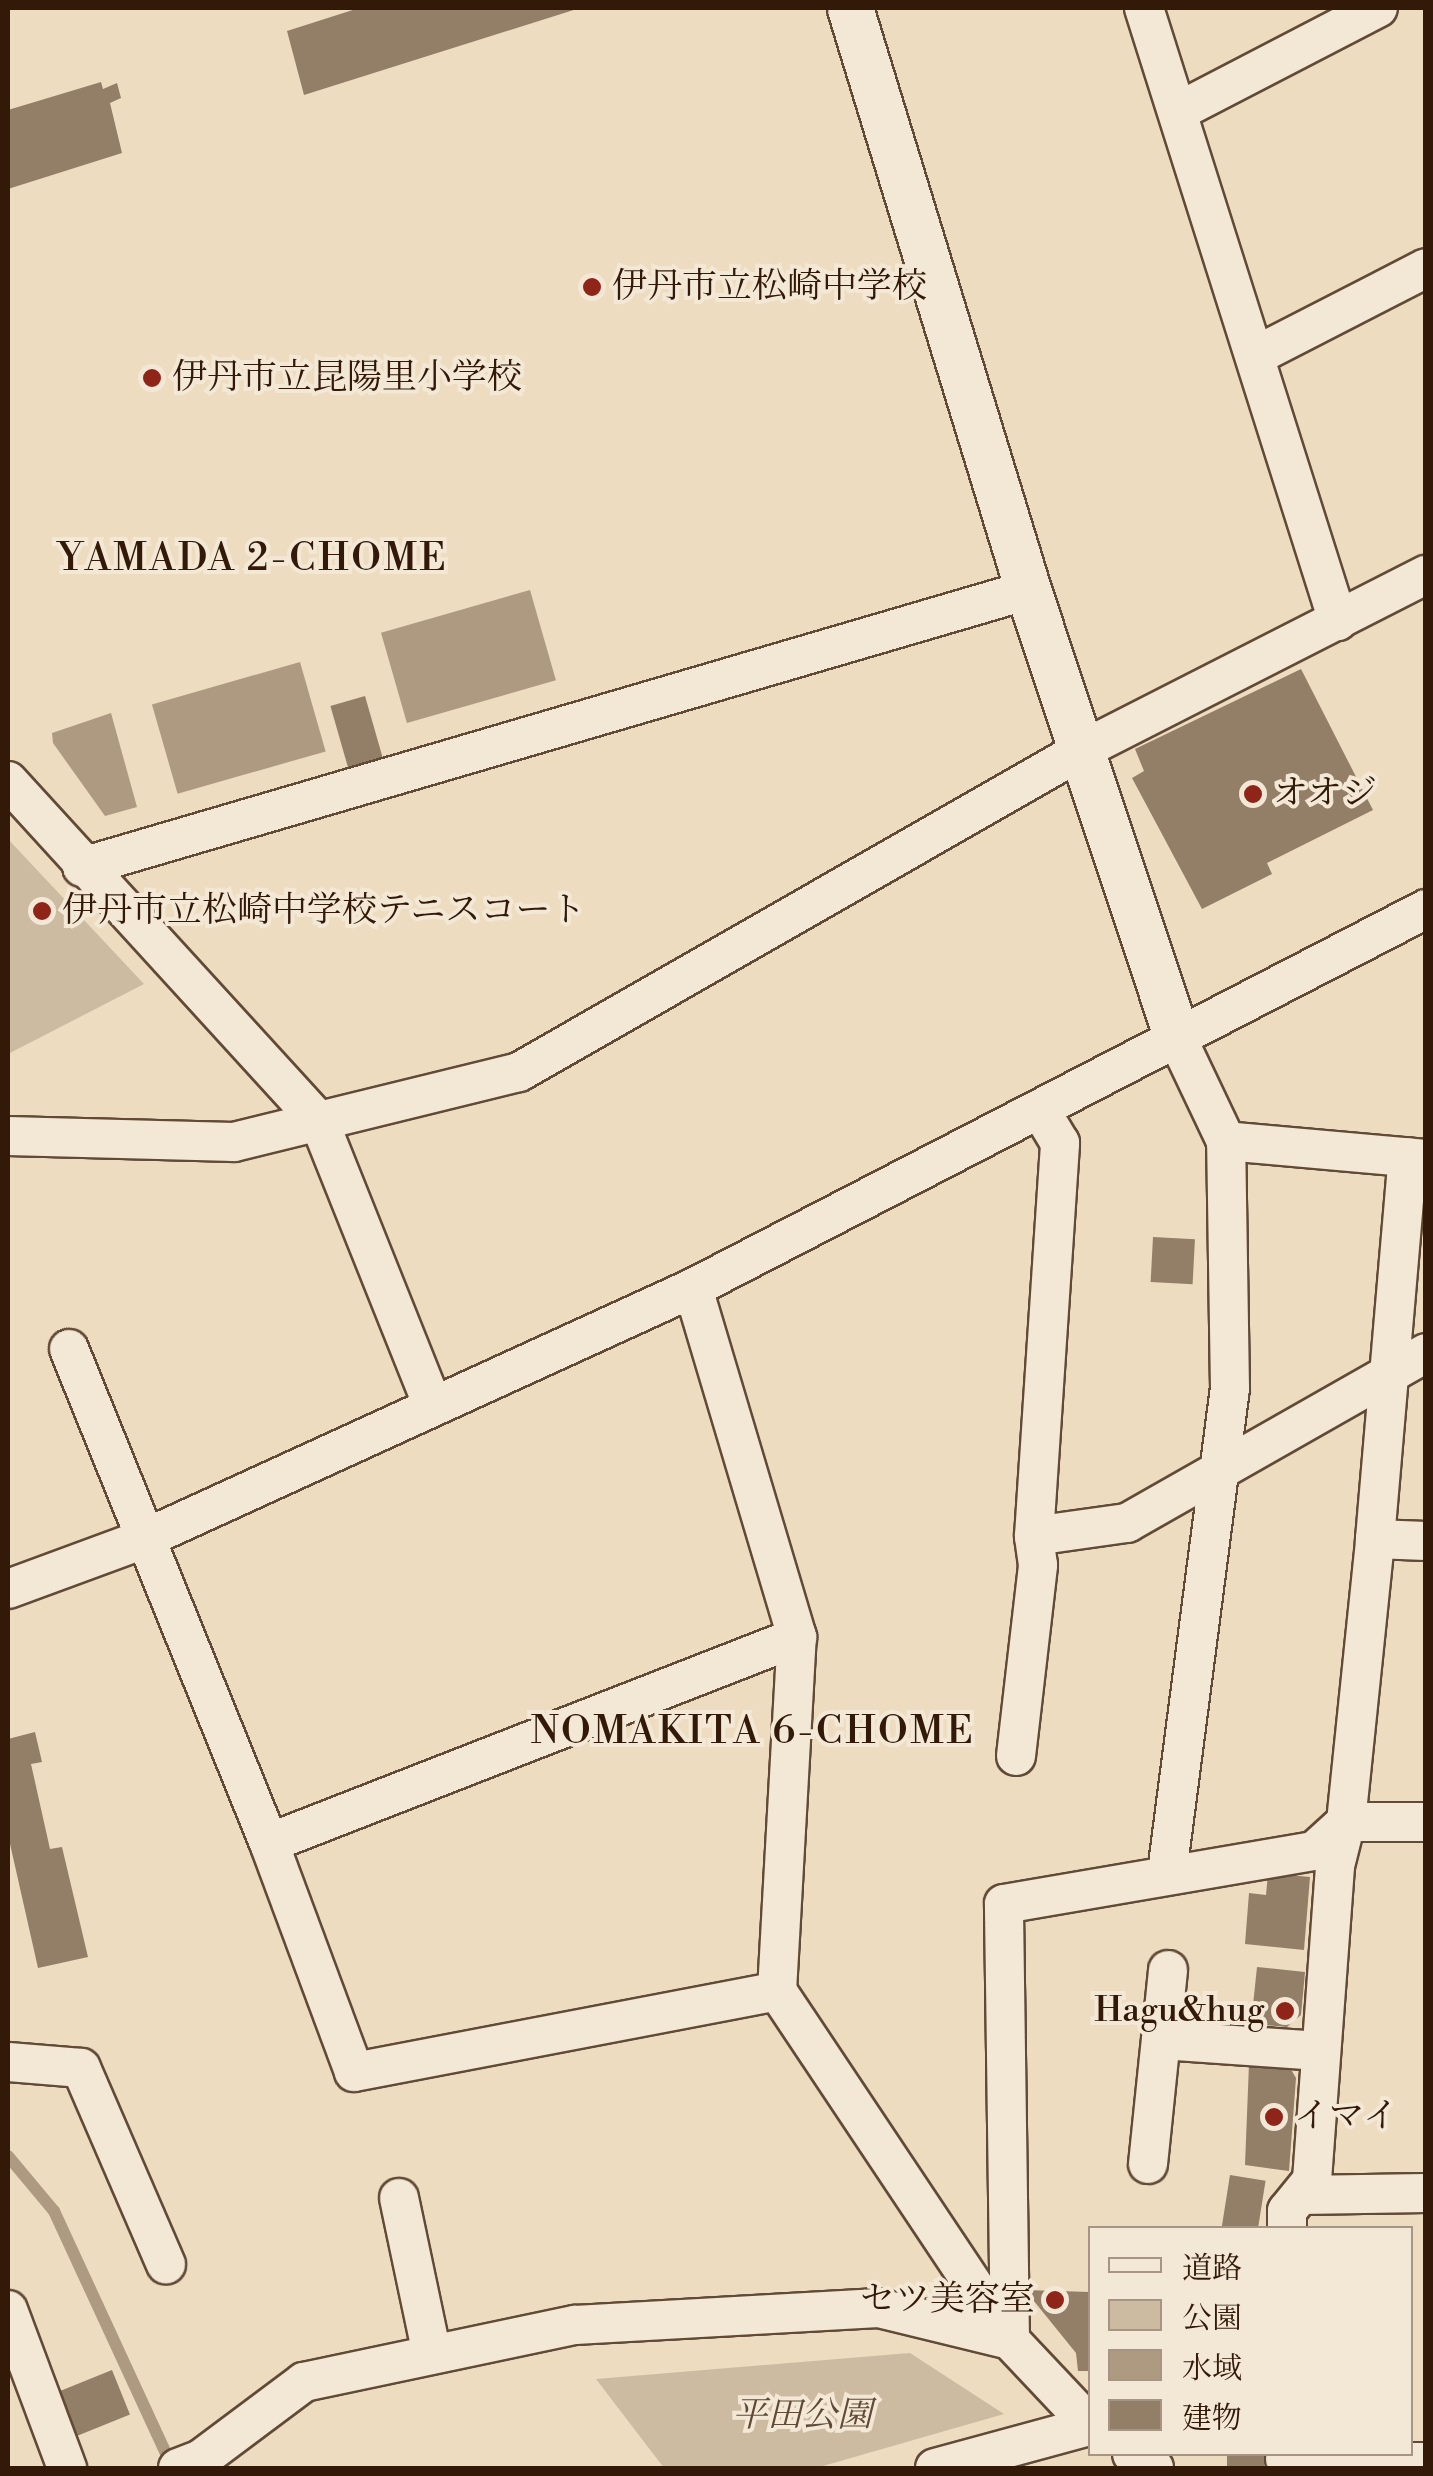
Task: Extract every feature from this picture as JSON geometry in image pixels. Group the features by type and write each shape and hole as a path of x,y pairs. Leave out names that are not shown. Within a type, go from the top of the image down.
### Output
{"street":[{"path":"850,8 1028,590 1178,1040 1226,1141 1230,1389 1167,1873"},
{"path":"1144,8 1338,621"},
{"path":"1179,111 1378,8"},
{"path":"1255,356 1426,268"},
{"path":"8,1136 234,1142 520,1072 1082,750 1426,575"},
{"path":"82,867 1028,590"},
{"path":"8,781 82,867 319,1120 433,1406"},
{"path":"8,1589 144,1538 693,1288 1426,909"},
{"path":"1016,1756 1038,1565 1034,1536 1060,1142 1040,1110"},
{"path":"1226,1141 1417,1158 1389,1371 1346,1822 1335,1866 1312,2180 1294,2212"},
{"path":"693,1288 797,1637 777,1992 1010,2340 1088,2424"},
{"path":"68,1349 269,1843 354,2072 777,1992"},
{"path":"1034,1536 1127,1523 1389,1371 1426,1354"},
{"path":"1375,1539 1426,1540"},
{"path":"269,1843 797,1637"},
{"path":"1010,2340 1004,1904 1314,1850 1346,1822 1426,1822"},
{"path":"1148,2164 1168,1970"},
{"path":"1163,2040 1319,2052"},
{"path":"8,2062 96,2069 134,2226 166,2264"},
{"path":"1294,2212 1426,2193"},
{"path":"399,2198 432,2355"},
{"path":"195,2465 304,2382 575,2325 879,2308 1010,2340"},
{"path":"8,2310 67,2468"},
{"path":"935,2468 1088,2427"},
{"path":"1285,2460 1426,2462"}],"green space":[{"name":"伊丹市立松崎中学校テニスコート","path":"8,839 144,984 8,1054"},
{"name":"平田公園","path":"910,2353 1004,2414 816,2468 664,2468 596,2379"}],"water":[{"path":"530,590 556,680 407,723 381,633"},
{"path":"300,662 326,751 178,794 152,704"},
{"path":"111,713 137,807 105,816 53,743 52,733"}],"building":[{"path":"359,8 580,8 304,95 287,31"},
{"path":"101,82 103,89 117,83 121,98 110,103 122,153 8,189 8,110"},
{"name":"オオジ","path":"1301,669 1373,810 1267,863 1272,874 1202,909 1132,778 1144,771 1135,749"},
{"path":"365,696 384,763 350,773 330,706"},
{"path":"1153,1237 1195,1239 1193,1284 1151,1282"},
{"path":"35,1732 42,1762 31,1764 50,1849 62,1847 88,1957 38,1968 8,1835 8,1739"},
{"path":"1268,1873 1310,1877 1304,1950 1245,1944 1249,1893 1266,1895"},
{"path":"1257,1967 1305,1972 1301,2015 1287,2027 1251,2024"},
{"path":"1249,2064 1289,2066 1296,2078 1289,2171 1245,2165"},
{"path":"1230,2175 1266,2181 1258,2226 1222,2226"},
{"path":"1025,2290 1088,2292 1088,2371 1078,2371 1076,2353"},
{"path":"112,2370 130,2415 74,2437 56,2392"},
{"path":"1227,2456 1264,2456 1264,2468 1227,2468"}],"waterway":[{"path":"8,2156 54,2211 173,2468"}],"place":[{"name":"伊丹市立松崎中学校","path":"592,287"},
{"name":"伊丹市立昆陽里小学校","path":"152,378"},
{"name":"オオジ","path":"1253,794"},
{"name":"伊丹市立松崎中学校テニスコート","path":"42,911"},
{"name":"Hagu&hug","path":"1285,2011"},
{"name":"イマイ","path":"1274,2117"},
{"name":"セツ美容室","path":"1055,2300"}],"district":[{"name":"YAMADA 2-CHOME","path":"253,559"},
{"name":"NOMAKITA 6-CHOME","path":"753,1732"}]}
